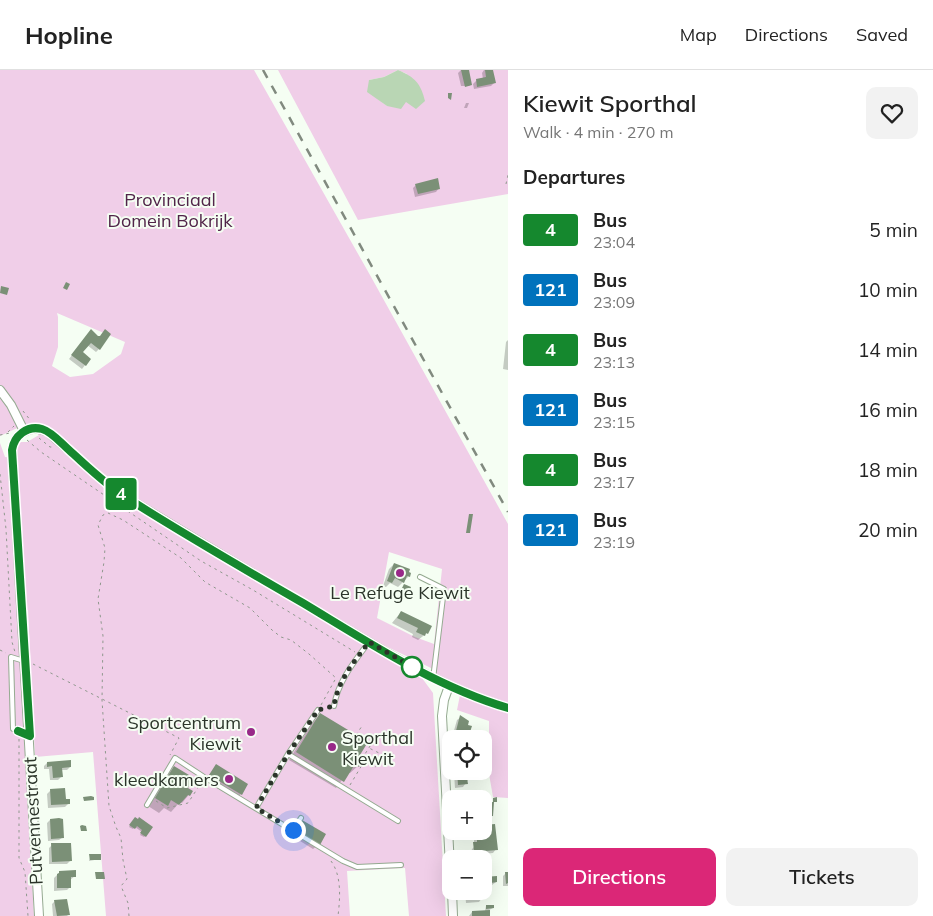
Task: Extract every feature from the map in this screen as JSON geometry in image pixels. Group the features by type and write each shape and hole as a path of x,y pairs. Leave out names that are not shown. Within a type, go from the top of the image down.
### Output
{"street":[{"path":"0,390 11,404 25,437 34,428 42,429 126,497 433,679 508,708"},
{"name":"Putvennestraat","path":"25,437 17,436 12,450 26,661 39,916"},
{"path":"449,686 444,700 442,716 449,850"},
{"path":"452,900 453,916"}],"lane":[{"path":"420,577 444,589 433,679"},
{"path":"334,706 336,693 344,676 369,642"},
{"path":"26,661 11,657 13,729 30,736"},
{"path":"256,808 288,754 318,710"},
{"path":"288,754 398,821"},
{"path":"147,805 175,758 324,850 357,867 401,865"},
{"path":"293,830 301,818"}],"path":[{"path":"506,184 508,174"},
{"path":"8,433 16,425"},
{"path":"0,435 14,434"},
{"path":"36,436 52,448 60,442"},
{"path":"25,437 33,437"},
{"path":"25,437 41,452 201,561 360,655"},
{"path":"128,916 128,903 121,886 127,879 121,838 109,806 102,700 104,636 98,599 104,570 105,548 98,525 103,514 108,513 123,520 181,558 205,582 250,608 272,630 282,637 291,640 336,678 318,710"},
{"path":"26,661 179,738 168,754 175,758"},
{"path":"347,790 368,755 365,754 372,742 356,734 362,726"},
{"path":"369,748 387,758 394,753"},
{"path":"363,763 375,768 383,755"},
{"path":"151,798 167,808 188,803 204,777"},
{"path":"324,850 334,865 339,883 338,916"}],"green space":[{"name":"Provinciaal Domein Bokrijk","path":"0,70 254,70 508,524 508,798 493,797 490,780 492,780 492,730 489,730 489,721 457,710 460,695 445,688 431,668 365,636 221,559 422,678 433,693 442,850 442,900 445,900 446,916 409,916 405,868 347,871 350,916 106,916 93,752 35,757 28,610 17,609 34,916 0,916 0,443 5,457 16,458 17,447 20,442 27,442 39,435 26,424 0,436","holes":["57,313 125,342 121,354 93,374 70,377 52,366 58,347","389,552 442,569 434,644 415,637 377,618"]},
{"path":"278,70 398,70 508,70 508,194 358,220","holes":["398,70 407,74 387,106 378,99 369,80 384,77"]}],"shaded area":[{"path":"398,70 413,78 421,90 425,101 416,109 406,102 401,109 387,106 367,92 369,80 384,77"}],"building":[{"path":"461,70 469,70 472,85 465,87"},
{"path":"485,70 493,70 496,83 477,87 476,79 486,77"},
{"path":"448,93 452,93 451,100 448,98"},
{"path":"438,178 440,189 418,194 415,184"},
{"path":"66,282 70,284 67,290 63,288"},
{"path":"1,286 9,288 7,295 0,293"},
{"path":"91,329 98,336 105,329 111,334 100,350 91,343 83,352 91,359 86,366 71,355"},
{"path":"469,514 473,514 470,533 466,533"},
{"name":"Le Refuge Kiewit","path":"394,563 410,569 410,577 407,576 404,583 395,578 392,583 387,581"},
{"path":"404,584 411,587 409,593 401,590"},
{"path":"401,611 432,626 428,634 426,633 425,636 416,632 418,628 397,618"},
{"name":"Sporthal Kiewit","path":"320,713 368,742 360,755 364,757 359,767 355,764 344,782 296,752"},
{"path":"460,715 469,721 468,725 472,726 471,730 456,730"},
{"path":"71,760 71,767 62,768 63,777 53,778 52,766 47,767 47,762"},
{"name":"kleedkamers","path":"216,764 248,784 242,795 209,775"},
{"name":"Sportcentrum Kiewit","path":"174,766 194,778 188,788 193,791 179,805 171,800 168,806 155,798"},
{"path":"458,780 467,780 468,784 458,785"},
{"path":"65,788 66,799 70,799 70,804 51,805 50,789"},
{"path":"83,797 94,797 94,800 84,801"},
{"path":"497,797 497,802 494,802 492,816 492,802 493,798"},
{"path":"135,817 138,819 139,817 153,827 146,837 140,833 142,830 137,826 135,829 129,825"},
{"path":"50,819 63,819 64,838 51,839"},
{"path":"302,820 326,834 320,845 296,831"},
{"path":"492,824 495,824 498,850 474,850 473,842 477,842 477,840 492,840"},
{"path":"80,826 86,826 87,831 81,831"},
{"path":"51,843 71,843 72,861 52,862"},
{"path":"89,854 101,854 101,860 90,860"},
{"path":"76,870 76,877 71,877 71,888 57,888 57,874 59,871"},
{"path":"95,872 104,872 105,879 96,879"},
{"path":"505,872 508,872 508,883 506,884"},
{"path":"492,876 497,876 497,882 492,883"},
{"path":"67,899 70,915 57,916 54,900"},
{"path":"486,905 494,905 494,908 486,909"},
{"path":"490,910 490,916 472,916 472,911"}],"railway":[{"path":"263,70 508,512"}],"bus line":[{"name":"4","path":"18,731 30,736 12,450 17,436 24,431 34,428 48,432 103,480 126,497 215,552 433,679 508,708"}],"place":[{"name":"Le Refuge Kiewit","path":"400,573"},
{"name":"Sportcentrum Kiewit","path":"251,732"},
{"name":"Sporthal Kiewit","path":"332,747"},
{"name":"kleedkamers","path":"229,779"}],"route":[{"path":"293,830 256,808 288,754 318,710 334,706 336,693 344,676 369,642 418,670 412,667"}]}
